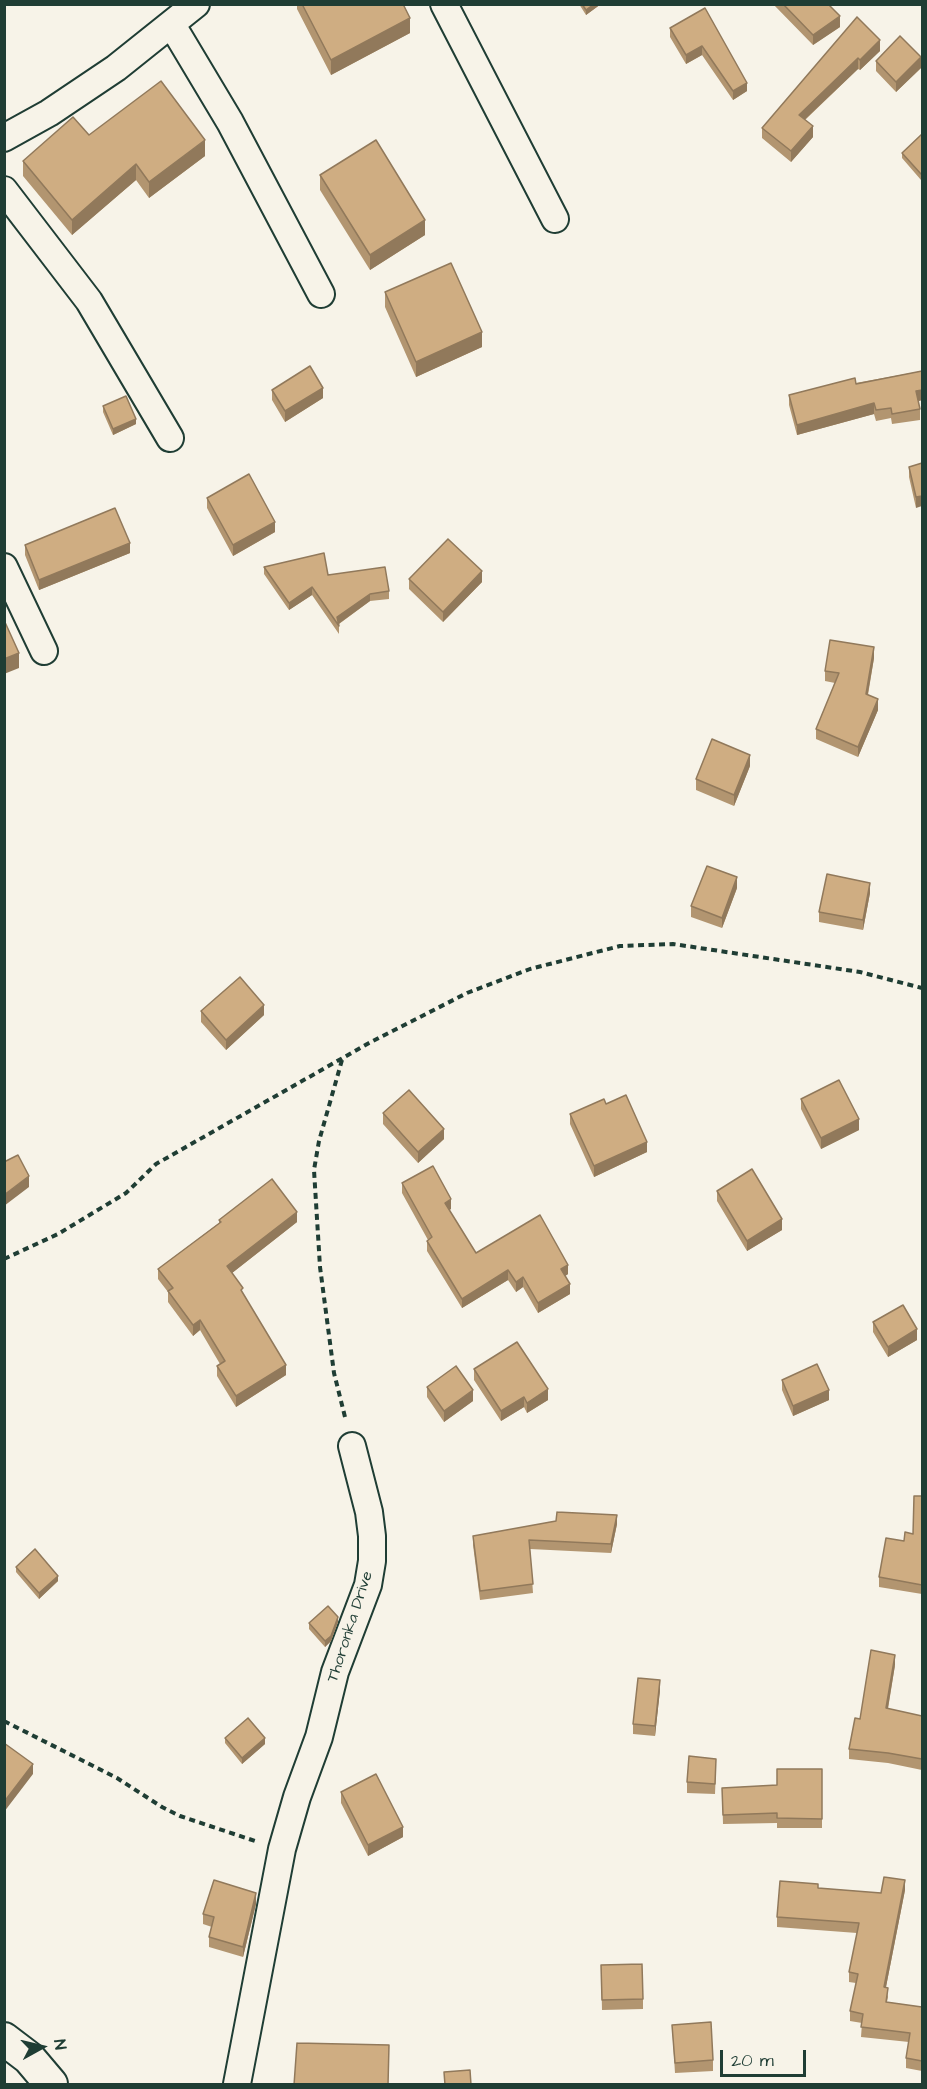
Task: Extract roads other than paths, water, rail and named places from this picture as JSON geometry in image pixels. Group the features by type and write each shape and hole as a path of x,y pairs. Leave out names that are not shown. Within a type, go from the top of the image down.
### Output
{"street":[{"path":"4,138 49,113 116,68 196,4"},
{"path":"444,4 555,219"},
{"path":"172,25 230,122 321,294"},
{"path":"4,190 89,301 170,438"},
{"path":"4,567 44,651"},
{"name":"Thoronka Drive","path":"237,2085 282,1849 297,1797 320,1737 335,1672 368,1585 372,1561 372,1536 369,1512 352,1446"},
{"path":"4,2039 29,2058 51,2085"}]}
